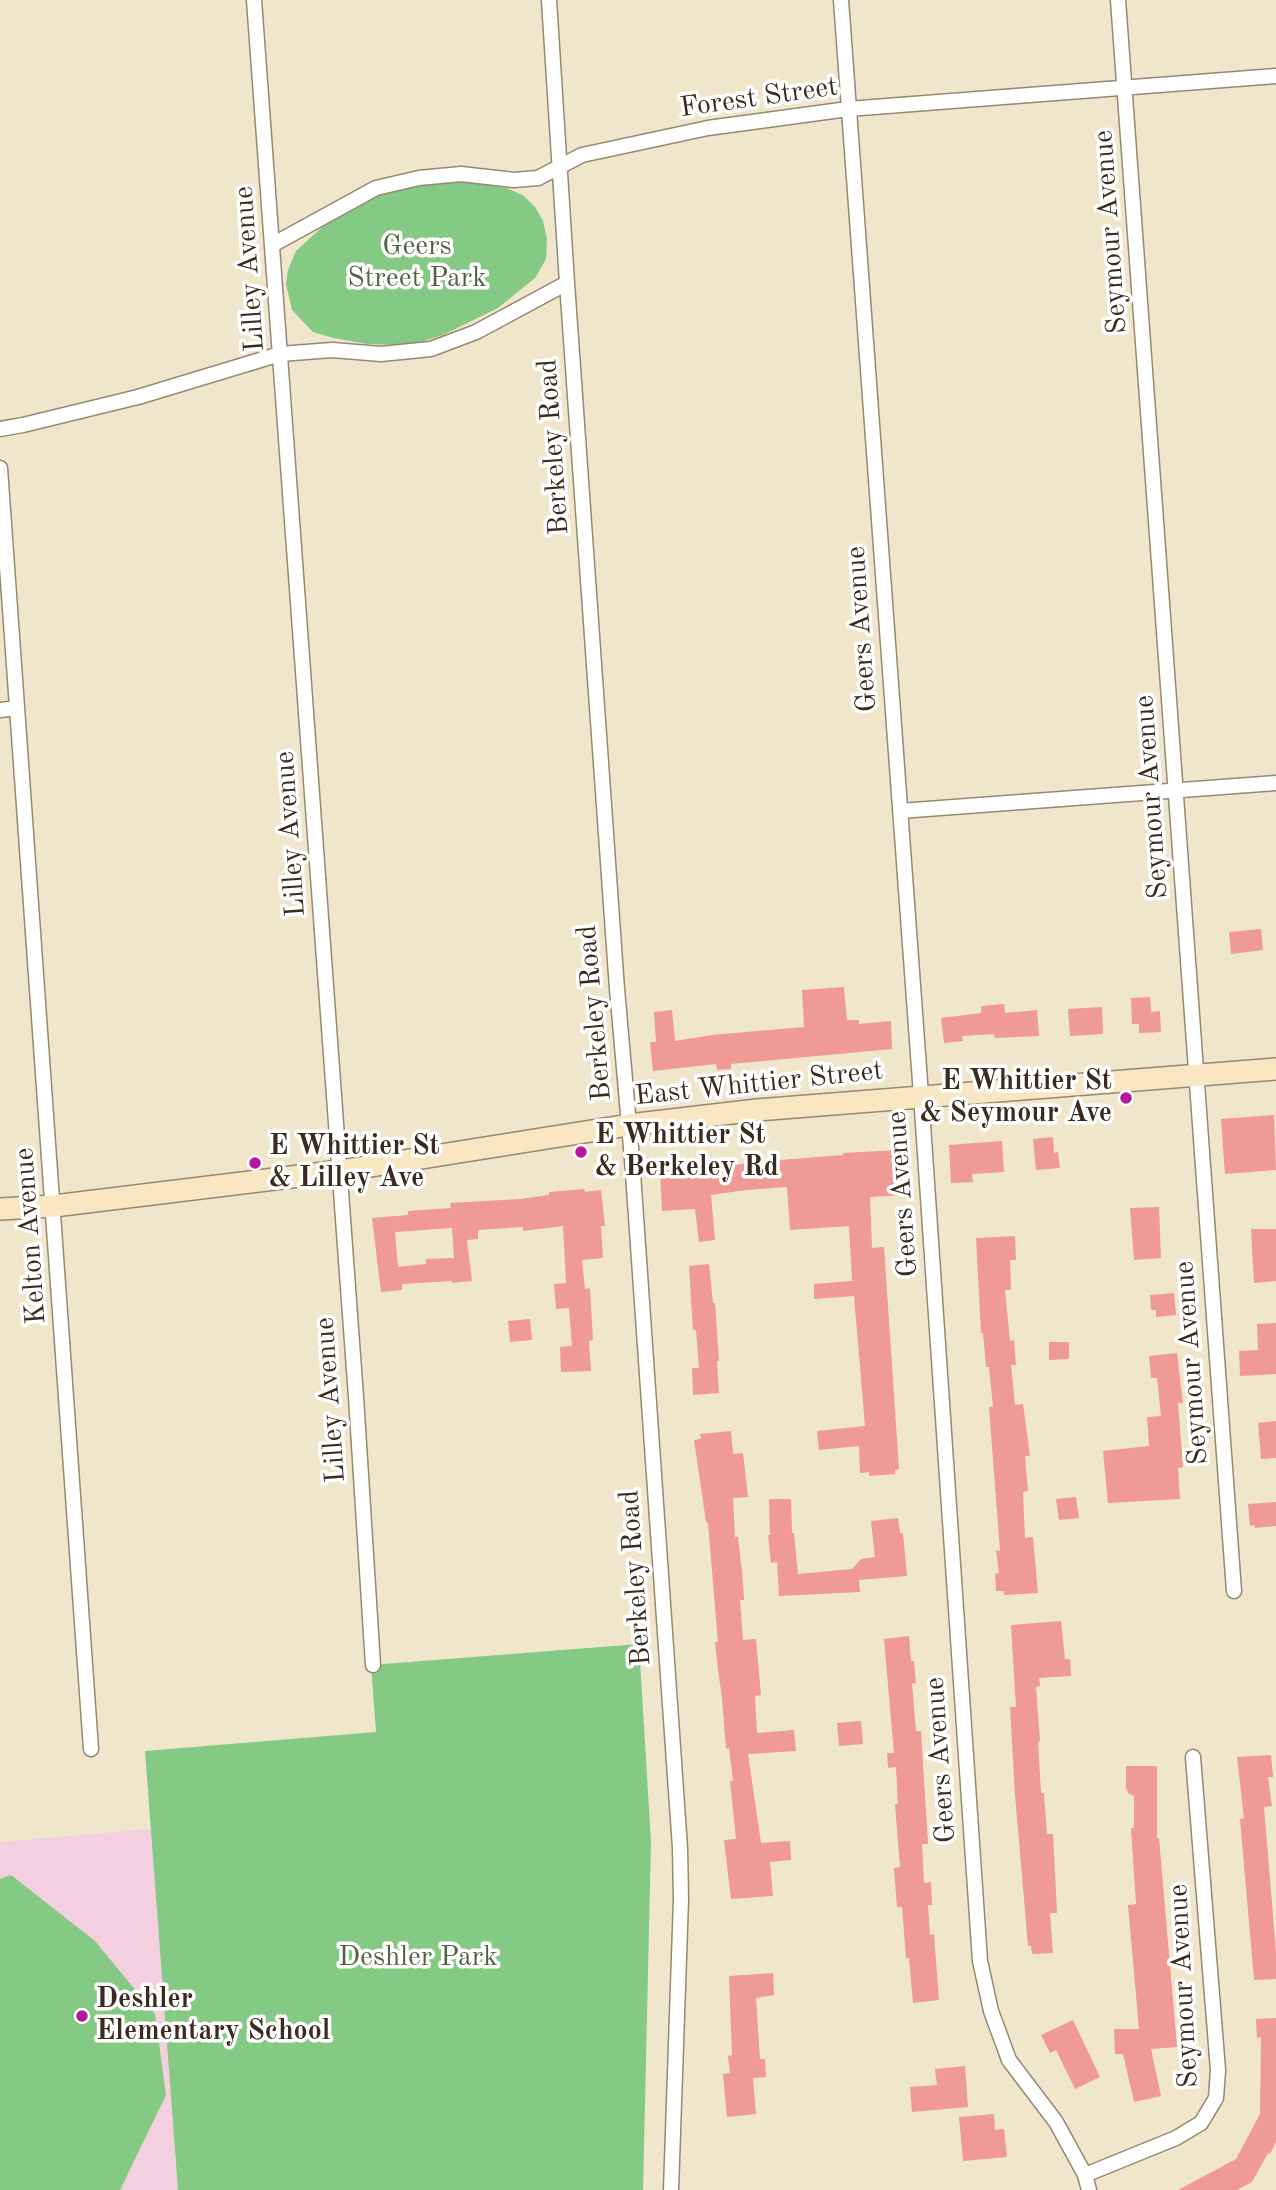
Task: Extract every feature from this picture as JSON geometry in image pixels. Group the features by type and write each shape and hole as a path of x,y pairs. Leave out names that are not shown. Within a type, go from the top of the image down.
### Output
{"street":[{"name":"Lilley Avenue","path":"254,0 340,1171 373,1665"},
{"name":"Berkeley Road","path":"549,0 680,1860 671,2190"},
{"name":"Geers Avenue","path":"841,0 921,1096 980,1961 991,2011 1009,2060 1056,2122 1085,2175 1089,2190"},
{"name":"Seymour Avenue","path":"1118,0 1234,1591"},
{"name":"Forest Street","path":"272,246 376,188 419,177 461,174 514,180 538,178 582,155 708,128 849,109 1276,76"},
{"path":"0,429 127,400 281,354 332,350 381,354 431,349 477,332 567,283"},
{"name":"Kelton Avenue","path":"0,468 91,1749"},
{"path":"0,709 18,708"},
{"path":"900,811 1276,783"},
{"name":"East Whittier Street","path":"0,1209 54,1206 340,1171 629,1125 757,1110 1276,1069"},
{"name":"Seymour Avenue","path":"1085,2175 1176,2138 1201,2123 1216,2098 1218,2070 1192,1757"}],"shaded area":[{"name":"Deshler Elementary School","path":"151,1829 178,2190 0,2190 0,1842"}],"green space":[{"name":"Geers Street Park","path":"469,181 507,188 524,196 535,207 543,221 547,239 546,259 535,278 498,308 443,335 421,342 396,345 367,344 313,332 292,310 286,284 288,270 296,251 332,218 357,203 387,191 419,183"},
{"name":"Deshler Park","path":"639,1644 651,1842 643,2190 178,2190 145,1751 376,1732 371,1665"},
{"name":"Deshler Elementary School","path":"11,1875 95,1941 155,2014 166,2095 120,2190 0,2190 0,1879"}],"building":[{"path":"1261,929 1263,950 1231,954 1229,932"},
{"path":"844,987 847,1020 859,1020 859,1024 891,1021 892,1049 731,1064 731,1069 717,1070 716,1064 653,1071 650,1042 656,1042 654,1012 672,1010 675,1041 804,1027 802,990"},
{"path":"1150,997 1151,1012 1160,1011 1161,1032 1139,1033 1139,1024 1132,1024 1131,998"},
{"path":"1004,1004 1005,1013 1037,1010 1039,1036 962,1036 963,1041 944,1043 941,1018 981,1013 981,1006"},
{"path":"1102,1007 1103,1034 1070,1036 1068,1009"},
{"path":"1274,1115 1276,1170 1225,1174 1221,1119"},
{"path":"1053,1137 1054,1153 1058,1152 1060,1168 1036,1170 1033,1139"},
{"path":"1002,1141 1004,1172 972,1174 973,1182 951,1183 949,1145"},
{"path":"898,1150 903,1195 870,1197 872,1248 884,1247 899,1469 895,1470 895,1474 869,1476 869,1472 860,1473 859,1446 819,1450 817,1431 865,1426 854,1296 814,1299 814,1284 852,1281 849,1226 790,1230 787,1187 746,1190 711,1195 715,1240 699,1242 695,1209 662,1211 660,1171"},
{"path":"601,1190 605,1226 601,1226 603,1258 582,1260 585,1289 590,1288 593,1340 589,1341 591,1371 561,1372 560,1347 572,1346 569,1308 556,1309 554,1284 566,1283 563,1226 523,1231 523,1227 478,1230 478,1239 467,1240 472,1281 402,1284 402,1290 381,1292 372,1218 408,1215 408,1211 451,1208 450,1203 520,1199 549,1195 549,1192","holes":["452,1228 454,1258 426,1259 426,1264 398,1267 395,1232"]},
{"path":"1159,1207 1161,1258 1134,1260 1130,1208"},
{"path":"1251,1229 1276,1229 1276,1281 1254,1283"},
{"path":"1015,1236 1016,1260 1010,1260 1011,1290 1005,1290 1010,1341 1014,1340 1016,1365 1011,1365 1015,1405 1023,1404 1030,1456 1025,1456 1028,1491 1023,1492 1025,1538 1033,1537 1038,1593 1004,1595 1004,1591 996,1591 995,1574 999,1573 996,1550 1000,1551 989,1407 993,1407 989,1367 986,1367 981,1333 976,1238"},
{"path":"709,1264 715,1303 719,1393 693,1395 692,1368 699,1368 696,1330 693,1330 689,1266"},
{"path":"1174,1293 1176,1315 1156,1317 1156,1310 1151,1310 1150,1295"},
{"path":"530,1319 532,1340 510,1342 508,1321"},
{"path":"1276,1323 1276,1374 1240,1376 1239,1351 1258,1350 1257,1324"},
{"path":"1049,1342 1069,1342 1069,1359 1049,1360"},
{"path":"1177,1353 1183,1403 1178,1403 1183,1467 1178,1468 1180,1499 1108,1503 1103,1451 1149,1446 1147,1417 1161,1416 1157,1378 1151,1378 1149,1356"},
{"path":"1276,1421 1276,1458 1261,1459 1258,1423"},
{"path":"731,1431 733,1454 743,1453 748,1497 733,1498 735,1537 738,1537 742,1571 744,1600 740,1600 743,1640 756,1639 761,1695 755,1696 757,1733 794,1730 796,1751 748,1754 761,1843 790,1841 791,1860 770,1862 773,1896 731,1899 724,1840 736,1839 730,1781 733,1781 729,1748 726,1749 715,1642 718,1642 708,1523 694,1440 701,1439 700,1434"},
{"path":"1076,1497 1079,1518 1059,1520 1056,1499"},
{"path":"769,1499 791,1499 792,1533 798,1574 852,1569 861,1559 875,1557 871,1521 898,1518 900,1533 903,1533 907,1576 859,1580 860,1592 779,1596 777,1562 771,1563 768,1535"},
{"path":"1276,1502 1276,1526 1250,1526 1248,1504"},
{"path":"1061,1621 1065,1659 1070,1659 1071,1676 1039,1678 1040,1686 1036,1687 1041,1793 1044,1793 1047,1834 1053,1834 1057,1913 1050,1913 1053,1953 1032,1954 1031,1946 1028,1946 1015,1795 1010,1707 1016,1707 1011,1625"},
{"path":"909,1636 916,1684 912,1683 916,1731 921,1731 928,1844 922,1844 924,1883 931,1882 932,1905 928,1905 930,1935 934,1934 939,2000 913,2003 902,1907 897,1907 894,1868 900,1867 895,1804 898,1804 896,1767 888,1768 887,1753 894,1753 884,1639"},
{"path":"861,1721 863,1744 839,1746 837,1723"},
{"path":"1271,1755 1273,1777 1268,1777 1272,1806 1264,1807 1276,1979 1254,1980 1240,1819 1244,1818 1237,1757"},
{"path":"1126,1766 1157,1766 1157,1838 1177,2047 1151,2049 1161,2096 1134,2102 1123,2054 1115,2054 1114,2029 1139,2029 1128,1905 1136,1904 1131,1828 1134,1828 1134,1796 1128,1793 1126,1788"},
{"path":"773,1973 774,1995 756,1998 760,2059 765,2059 766,2077 753,2078 756,2114 727,2117 723,2074 730,2073 728,2056 732,2055 729,1976"},
{"path":"1276,2018 1276,2142 1270,2154 1268,2153 1252,2182 1237,2190 1178,2190 1236,2159 1260,2114 1261,2037 1257,2038 1256,2019"},
{"path":"1073,2020 1100,2077 1075,2089 1056,2050 1050,2053 1041,2035"},
{"path":"965,2066 968,2107 912,2112 910,2087 937,2085 935,2069"},
{"path":"994,2114 995,2130 1004,2129 1007,2157 963,2161 959,2117"}],"place":[{"name":"E Whittier St & Seymour Ave","path":"1126,1098"},
{"name":"E Whittier St & Berkeley Rd","path":"581,1152"},
{"name":"E Whittier St & Lilley Ave","path":"255,1163"},
{"name":"Deshler Elementary School","path":"82,2016"}]}
